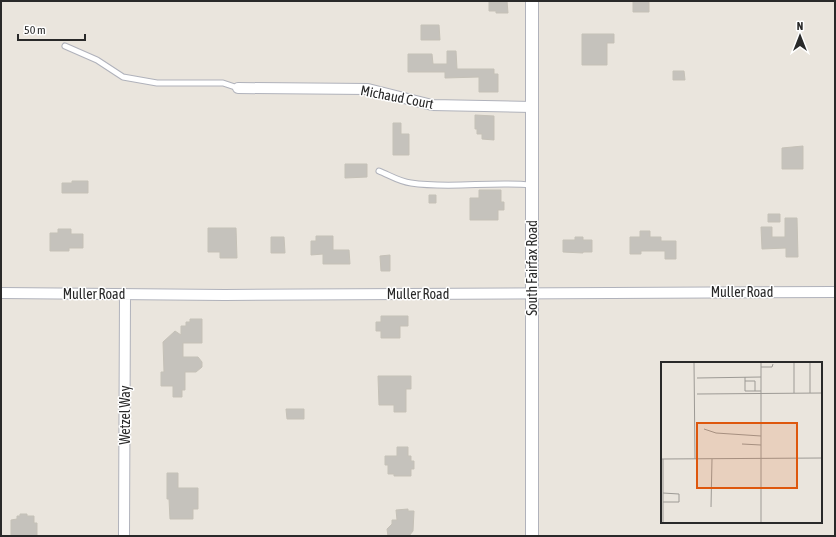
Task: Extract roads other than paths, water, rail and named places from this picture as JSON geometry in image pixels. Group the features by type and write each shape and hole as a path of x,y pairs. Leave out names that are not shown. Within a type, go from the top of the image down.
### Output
{"street":[{"name":"South Fairfax Road","path":"532,1 532,536"},
{"name":"Michaud Court","path":"238,88 368,89 432,105 532,108"},
{"name":"Muller Road","path":"1,293 835,292"},
{"name":"Wetzel Way","path":"124,536 125,294"}],"lane":[{"path":"65,46 97,60 123,77 158,84 223,83 238,88"},
{"path":"379,171 409,183 512,183 532,185"}]}
